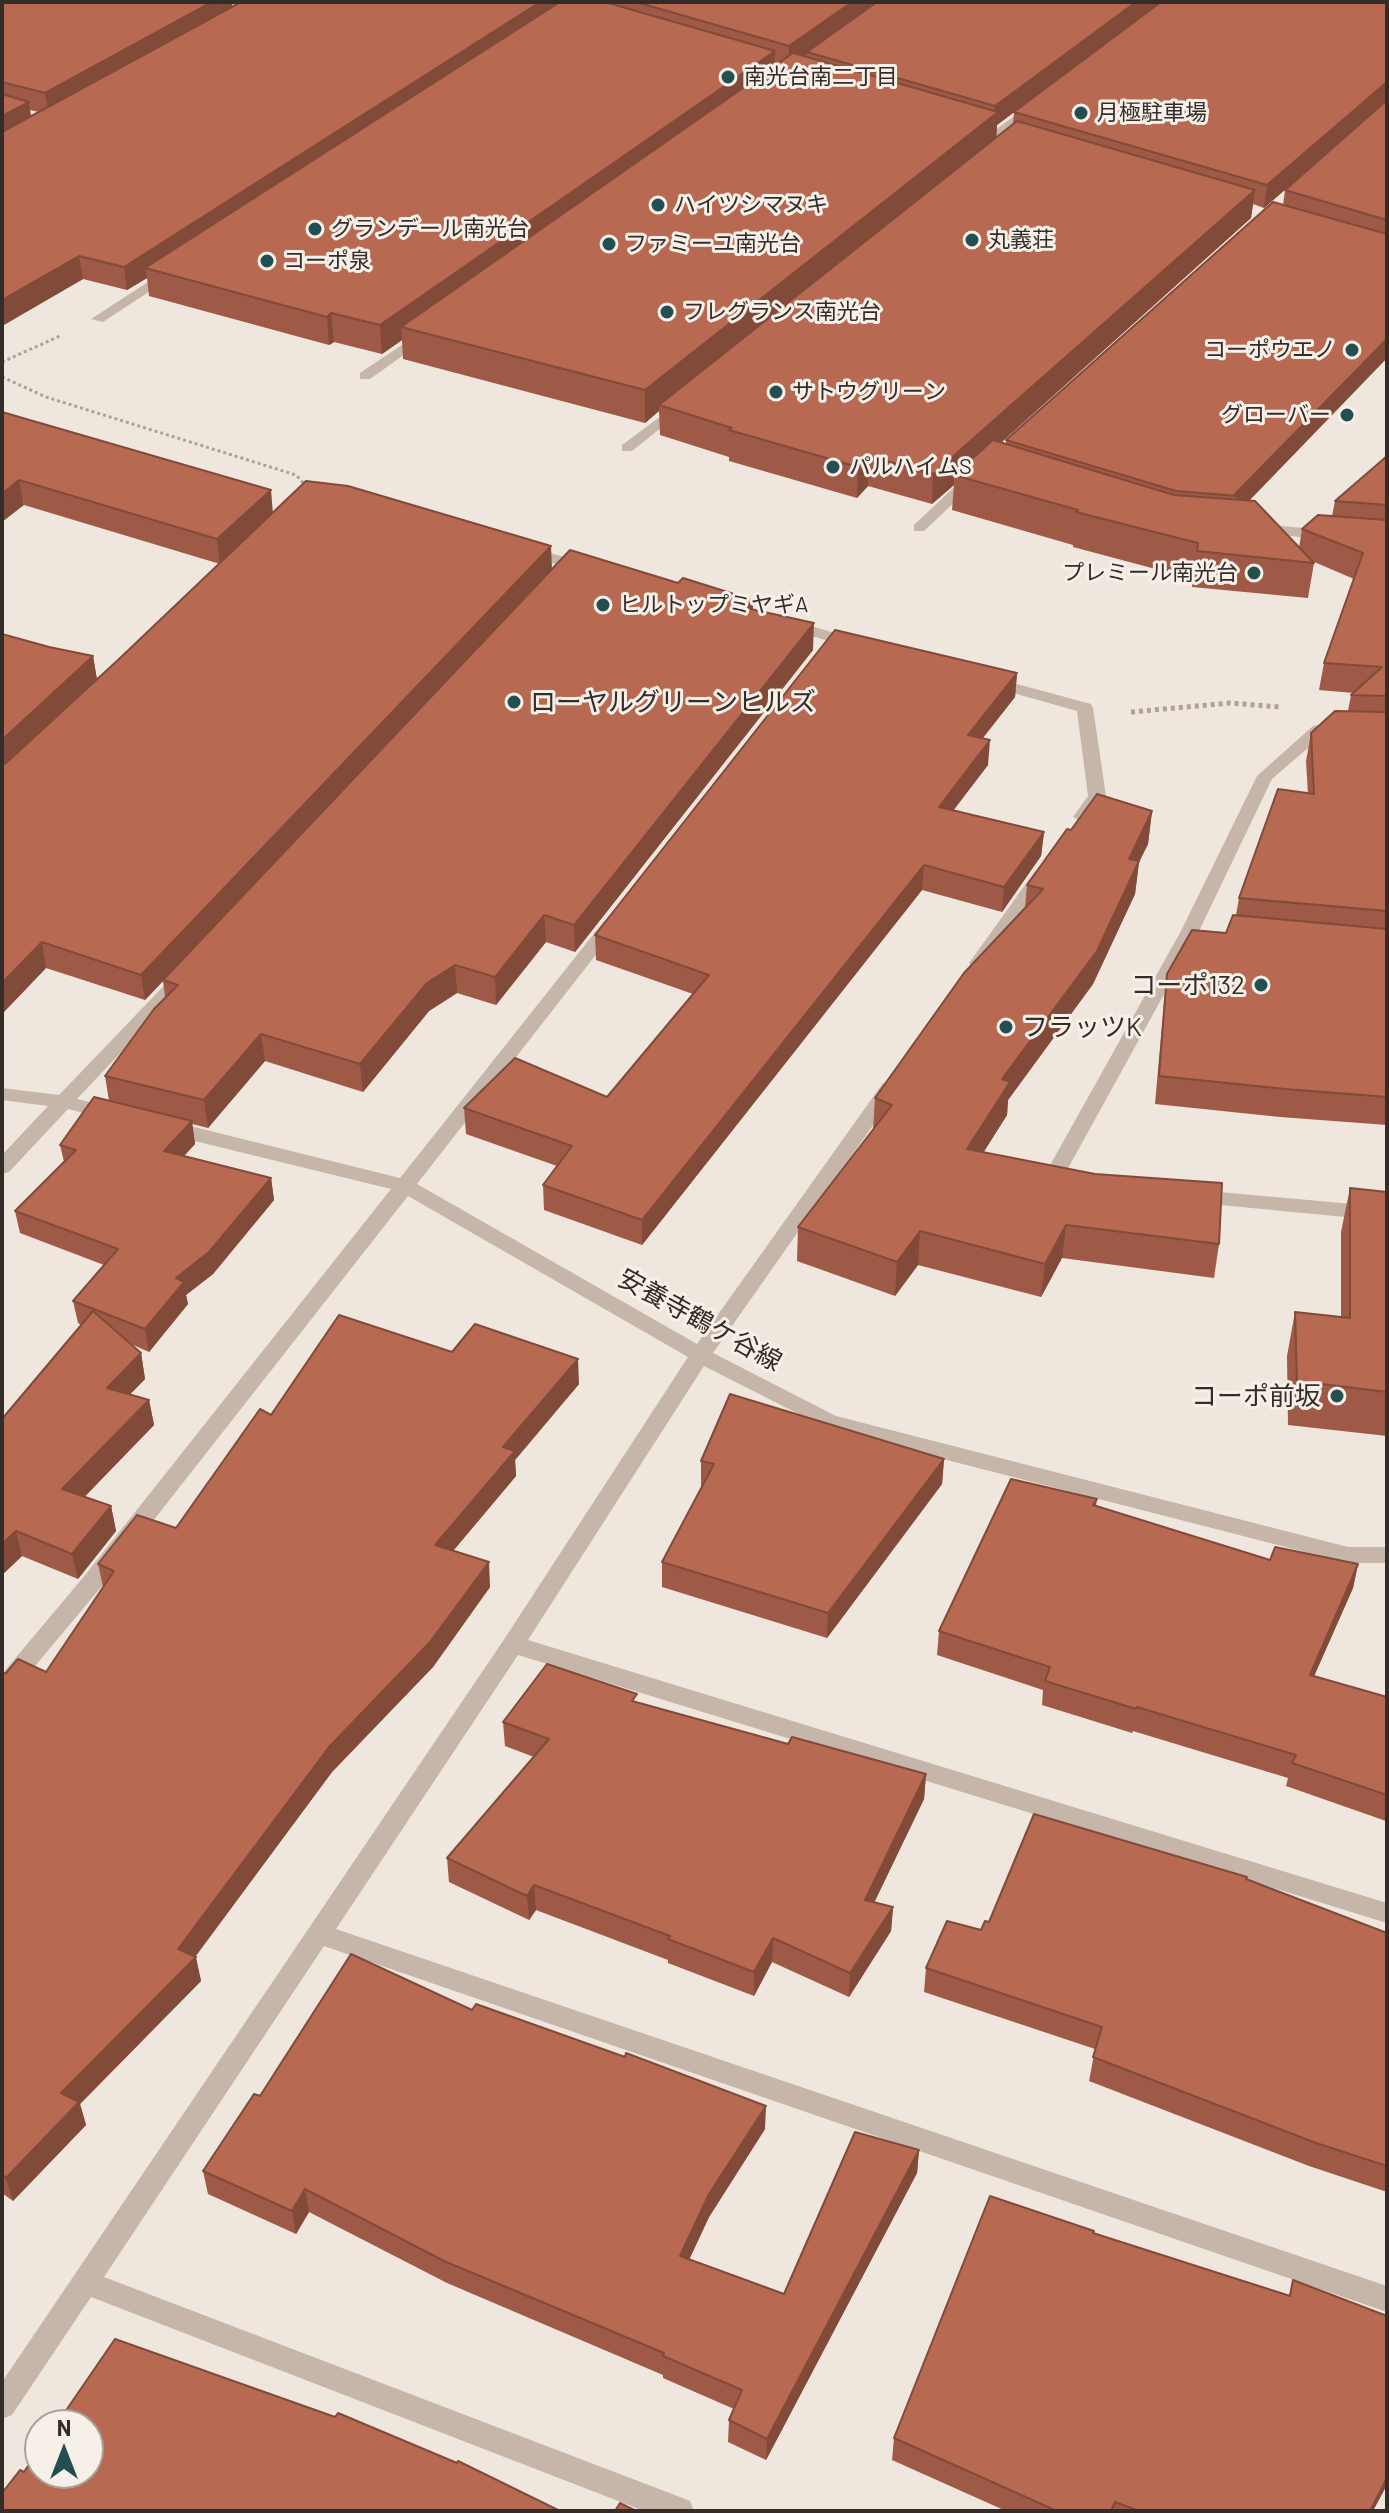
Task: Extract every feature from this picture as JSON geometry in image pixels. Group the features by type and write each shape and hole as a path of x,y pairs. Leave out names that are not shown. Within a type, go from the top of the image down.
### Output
{"street":[{"path":"201,2 248,3"},
{"path":"237,19 248,3"},
{"path":"998,143 1044,100"},
{"path":"981,132 998,143 1012,141"},
{"path":"98,319 177,268"},
{"path":"365,376 442,321"},
{"path":"627,448 689,398"},
{"path":"919,528 985,466"},
{"path":"1248,528 1341,536"},
{"path":"509,546 565,569 599,572"},
{"path":"776,621 830,644 879,650"},
{"path":"967,675 1085,708 1097,796 1070,835"},
{"path":"1079,1188 1049,1185 1198,932 1265,776 1319,730 1387,732"},
{"path":"968,978 1051,861"},
{"path":"2,1690 94,1580 620,912"},
{"path":"2,1167 194,964"},
{"path":"2,2406 513,1644 700,1355 903,1069"},
{"name":"安養寺鶴ケ谷線","path":"2,1094 64,1102 406,1186 700,1355 830,1422 1348,1555 1387,1555"},
{"path":"1172,1195 1387,1214"},
{"path":"513,1644 1387,1913"},
{"path":"318,1933 1387,2299"},
{"path":"87,2283 680,2511"}],"path":[{"path":"2,362 98,319"},
{"path":"2,377 46,397 296,475 310,491"},
{"path":"1086,713 1230,703 1277,706 1319,730"}],"building":[{"path":"2,2 212,2 45,93 2,82"},
{"path":"241,2 540,2 124,267 79,256 2,300 2,132"},
{"path":"560,2 605,2 775,51 380,325 331,313 327,317 145,268"},
{"path":"636,2 852,2 789,46"},
{"path":"877,2 1136,2 995,106 807,52"},
{"path":"1161,2 1387,2 1387,82 1267,185 1014,112"},
{"path":"793,53 998,112 645,390 401,327"},
{"path":"2,94 29,102 2,116"},
{"path":"1387,100 1387,220 1285,190"},
{"path":"1017,121 1255,190 933,474 869,456 858,467 729,430 732,428 659,405"},
{"path":"1273,202 1387,234 1387,339 1235,494 1237,496 1176,491 1006,440"},
{"path":"2,412 271,490 217,539 19,480 2,494"},
{"path":"993,440 1174,495 1255,501 1314,563 1197,551 1198,543 1076,512 1078,510 954,475"},
{"path":"1387,456 1387,505 1335,501"},
{"path":"306,481 348,486 551,546 141,975 42,942 2,983 2,765 118,660"},
{"path":"1318,515 1387,520 1387,696 1351,695 1382,667 1324,663 1363,553 1302,529"},
{"path":"570,550 678,583 683,578 753,600 746,608 814,623 574,925 544,915 495,977 455,965 427,983 360,1064 261,1034 204,1100 105,1076 154,1009 178,985 163,980"},
{"path":"835,630 1017,673 968,735 990,740 939,807 1044,832 1004,887 924,865 642,1220 543,1185 572,1146 464,1108 515,1058 607,1097 709,975 595,935"},
{"path":"2,634 93,656 2,740"},
{"path":"1335,711 1387,712 1387,911 1239,898 1278,789 1314,794 1311,733"},
{"path":"1097,794 1152,811 1129,859 1139,861 1097,951 1002,1079 1010,1082 967,1149 1095,1174 1222,1183 1219,1244 1066,1225 1045,1264 920,1231 897,1262 798,1227 892,1105 875,1098 964,973 1043,889 1027,885 1067,829 1071,830"},
{"path":"1233,915 1387,929 1387,1097 1159,1076 1167,974 1192,930 1226,933"},
{"path":"94,1097 192,1121 164,1151 271,1178 209,1252 176,1278 184,1282 145,1329 73,1301 118,1249 15,1211 76,1150 60,1145"},
{"path":"1350,1188 1387,1192 1387,1392 1297,1381 1295,1312 1350,1318"},
{"path":"93,1311 141,1353 107,1388 149,1400 62,1489 111,1506 72,1554 16,1531 2,1544 2,1419"},
{"path":"339,1315 452,1352 475,1324 578,1359 503,1447 515,1451 435,1545 489,1562 430,1642 329,1747 178,1949 196,1957 61,2093 79,2102 6,2178 2,2175 2,1674 18,1659 46,1672 114,1571 98,1564 137,1515 176,1528 260,1409 271,1415"},
{"path":"730,1394 944,1459 828,1613 662,1562 714,1464 701,1461"},
{"path":"1011,1479 1097,1499 1093,1505 1270,1560 1275,1547 1358,1564 1310,1675 1387,1697 1387,1795 1292,1763 1296,1755 1045,1681 1050,1667 939,1631"},
{"path":"547,1664 637,1694 632,1701 788,1744 792,1737 926,1774 865,1900 893,1907 850,1973 773,1938 754,1972 668,1939 670,1936 534,1885 527,1896 447,1858 549,1739 503,1722"},
{"path":"1034,1814 1247,1877 1387,1933 1387,2166 1316,2143 1093,2057 1102,2027 926,1968 947,1921 981,1930 985,1921 989,1922"},
{"path":"351,1954 472,2010 476,2004 625,2057 626,2053 766,2106 709,2194 680,2256 784,2294 855,2132 919,2150 767,2439 729,2420 742,2390 663,2356 664,2353 444,2261 305,2189 292,2211 203,2171 254,2094 260,2096"},
{"path":"990,2196 1093,2233 1290,2296 1293,2280 1387,2316 1387,2478 1370,2511 1139,2511 1115,2502 1111,2511 1057,2511 894,2438"},
{"path":"115,2339 335,2417 338,2413 458,2461 560,2511 2,2511 2,2493 20,2470 24,2472 24,2489 104,2489 104,2409 67,2409"},
{"path":"620,2503 636,2511 615,2511"}],"place":[{"name":"南光台南二丁目","path":"728,77"},
{"name":"月極駐車場","path":"1081,113"},
{"name":"ハイツシマヌキ","path":"658,205"},
{"name":"グランデール南光台","path":"315,229"},
{"name":"丸義荘","path":"972,240"},
{"name":"ファミーユ南光台","path":"609,244"},
{"name":"コーポ泉","path":"267,261"},
{"name":"フレグランス南光台","path":"667,312"},
{"name":"コーポウエノ","path":"1352,350"},
{"name":"サトウグリーン","path":"776,392"},
{"name":"グローバー","path":"1347,415"},
{"name":"パルハイムS","path":"833,467"},
{"name":"プレミール南光台","path":"1254,573"},
{"name":"ヒルトップミヤギA","path":"603,605"},
{"name":"ローヤルグリーンヒルズ","path":"514,702"},
{"name":"コーポ132","path":"1261,985"},
{"name":"フラッツK","path":"1006,1027"},
{"name":"コーポ前坂","path":"1337,1396"}]}
